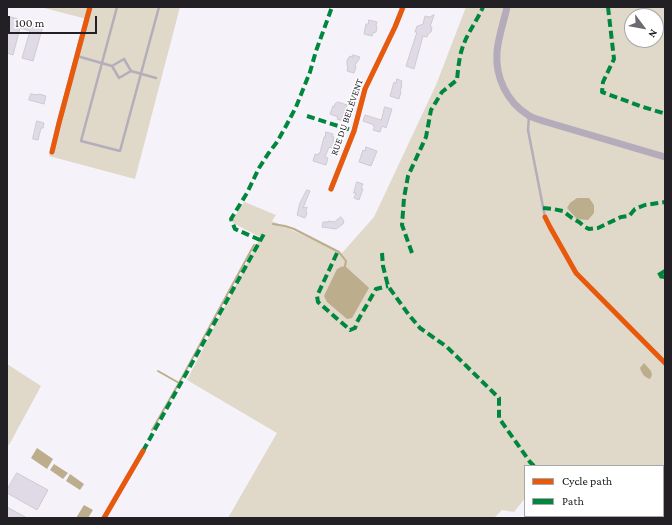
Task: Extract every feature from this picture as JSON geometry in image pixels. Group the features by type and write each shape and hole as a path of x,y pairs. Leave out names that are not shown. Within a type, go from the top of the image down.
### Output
{"main road":[{"path":"507,7 496,60 503,87 508,96 520,108 529,116 542,121 665,157"}],"street":[{"path":"52,152 90,7"},
{"name":"RUE DU BEL ÉVENT","path":"331,189 354,131 365,89 403,7"},
{"path":"104,518 143,451"}],"lane":[{"path":"117,7 81,141 120,151 159,7"},
{"path":"77,56 112,66 124,59 131,71 156,78"},
{"path":"112,66 119,78 131,71"},
{"path":"529,116 528,130 545,217"}],"shaded area":[{"path":"40,7 180,7 135,179 49,156 87,19"},
{"path":"466,7 665,7 665,515 664,465 524,465 524,499 514,512 502,510 494,518 228,518 277,433 187,380 261,236 258,236 233,223 232,221 244,202 276,215 272,221 342,253 374,217 436,85"},
{"path":"577,198 589,198 594,205 594,213 588,220 577,219 567,208 570,203"},
{"path":"345,266 369,288 352,318 347,319 327,302 324,296 337,269"},
{"path":"644,363 651,371 652,375 650,379 642,374 640,368"},
{"path":"7,364 41,386 9,445 7,444"},
{"path":"37,448 53,459 47,469 31,458"},
{"path":"54,464 68,473 63,479 50,470"},
{"path":"70,474 84,484 80,490 66,481"},
{"path":"84,505 93,510 88,518 76,518"},
{"path":"538,517 598,517 597,518"}],"building":[{"path":"434,15 430,27 432,27 431,32 427,37 423,36 414,69 406,66 417,32 415,32 417,26 423,24 425,16 429,17"},
{"path":"11,17 43,26 33,61 22,58 30,31 20,28 13,55 7,53 7,31"},
{"path":"369,20 377,22 376,32 373,33 372,36 364,34 366,24 368,24"},
{"path":"353,55 360,57 355,65 356,67 354,73 347,71 347,60 350,56 353,57"},
{"path":"397,79 402,81 399,99 390,96 394,82 396,83"},
{"path":"31,94 46,96 44,104 29,100"},
{"path":"338,102 347,105 343,121 330,114 333,106 334,107"},
{"path":"385,107 392,109 386,128 382,126 380,132 373,130 375,127 373,126 374,125 363,121 365,115 381,120"},
{"path":"37,121 44,123 38,140 33,139"},
{"path":"326,132 333,134 333,141 341,145 339,150 329,147 325,157 328,158 326,165 313,161 315,154 318,155 320,153"},
{"path":"366,147 377,151 371,166 359,162 363,150 365,151"},
{"path":"357,182 363,184 361,188 363,189 359,200 354,198"},
{"path":"307,190 310,191 303,208 307,207 305,218 297,215 300,203"},
{"path":"341,217 344,221 343,224 336,229 322,227 323,222 334,222"},
{"path":"17,473 48,490 37,510 7,493 7,490"},
{"path":"7,507 27,518 7,518"}],"waterway":[{"path":"273,224 294,229 339,252 346,261 345,266"},
{"path":"152,430 254,245"},
{"path":"158,371 179,383"}],"marked path":[{"path":"260,240 235,229 231,219 247,193 259,168 277,142 296,107 310,72 332,7"},
{"path":"412,253 402,225 404,198 408,176 426,137 431,110 442,92 457,80 459,60 462,49 483,7"},
{"path":"608,7 614,59 603,82 602,92 643,107 665,113"},
{"path":"307,116 354,131"},
{"path":"543,208 563,211 589,229 598,228 621,217 629,216 635,209 645,205 665,202"},
{"path":"143,451 265,232"},
{"path":"337,253 317,296 318,302 350,330 355,328 376,289 388,286"},
{"path":"382,253 383,266 388,286 420,328 447,347 499,398 499,418 533,465"},
{"path":"665,271 657,276 665,277"}],"cycle path":[{"path":"52,152 90,7"},
{"path":"331,189 354,131 365,89 403,7"},
{"path":"545,217 576,273 665,363"},
{"path":"104,518 143,451"}]}
